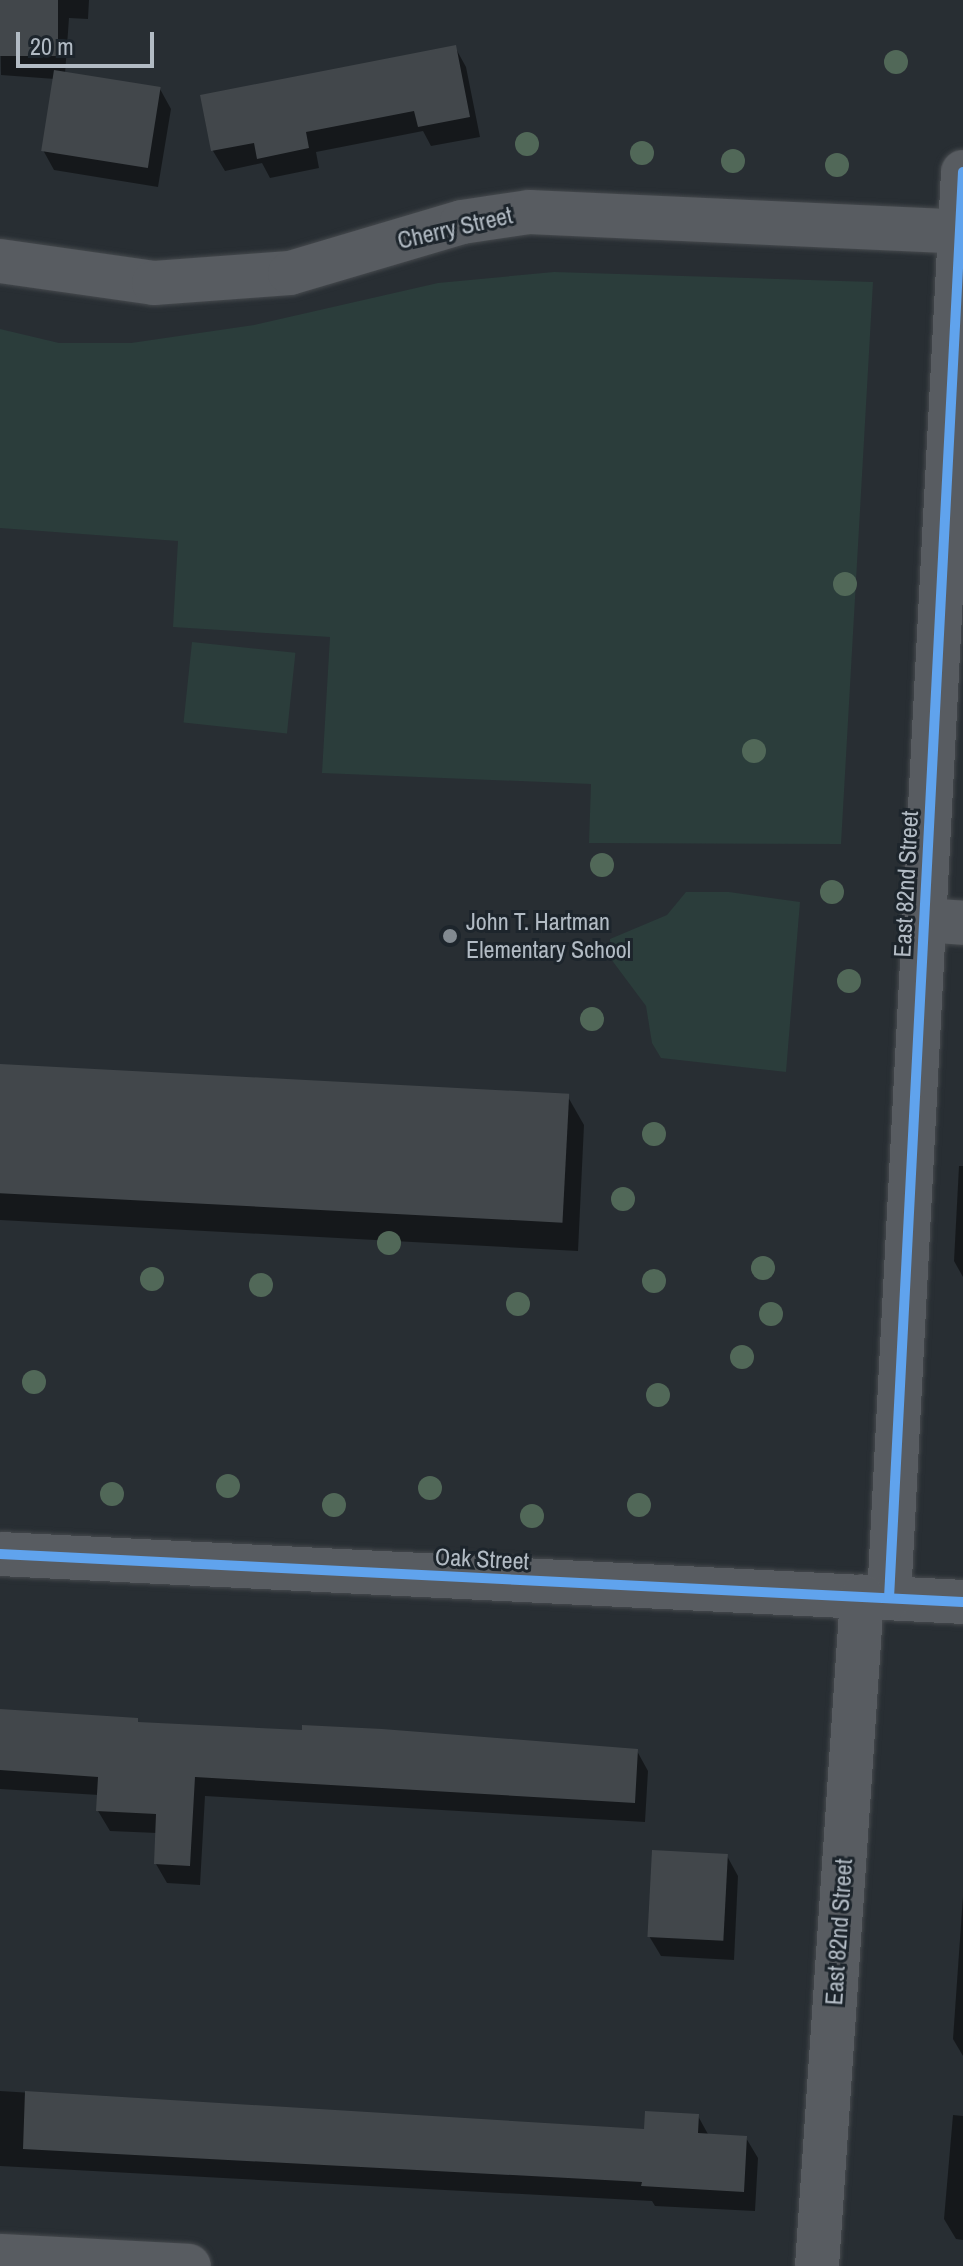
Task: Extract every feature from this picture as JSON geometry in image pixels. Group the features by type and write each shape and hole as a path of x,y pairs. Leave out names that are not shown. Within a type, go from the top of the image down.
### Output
{"street":[{"name":"East 82nd Street","path":"817,2266 875,1598 943,922 963,172"},
{"name":"Cherry Street","path":"0,261 154,283 290,273 462,222 529,212 961,232"},
{"name":"Oak Street","path":"0,1554 963,1602"},
{"path":"0,2256 189,2266"}],"shaded area":[{"path":"554,272 873,282 841,844 589,843 591,784 322,773 330,637 173,627 178,541 0,528 0,329 59,343 131,343 254,325 438,283"},
{"path":"192,642 295,653 287,733 184,723"},
{"path":"686,892 729,892 800,902 786,1072 661,1058 652,1043 646,1006 611,959 610,939 667,915"}],"building":[{"path":"0,0 58,0 58,56 0,56"},
{"path":"456,45 470,117 418,127 414,111 306,132 309,148 257,159 254,143 211,151 200,95"},
{"path":"54,70 161,87 148,168 41,151"},
{"path":"0,1064 569,1094 562,1223 0,1193"},
{"path":"0,1709 138,1718 138,1722 302,1730 302,1725 382,1729 638,1749 635,1803 195,1777 190,1866 154,1864 156,1814 96,1811 98,1777 0,1770"},
{"path":"652,1850 728,1854 723,1941 647,1937"},
{"path":"25,2091 644,2129 645,2111 699,2114 698,2133 747,2136 744,2192 641,2186 642,2182 23,2149"}],"cycle path":[{"path":"889,1598 963,172"},
{"path":"0,1554 963,1602"}],"place":[{"name":"John T. Hartman Elementary School","path":"450,936"}]}
